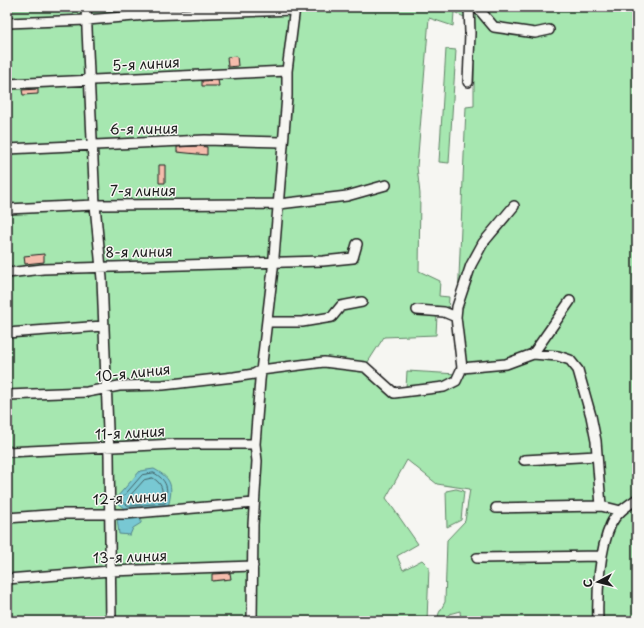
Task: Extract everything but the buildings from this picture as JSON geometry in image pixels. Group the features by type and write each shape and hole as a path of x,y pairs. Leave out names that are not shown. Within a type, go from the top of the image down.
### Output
{"street":[{"path":"86,7 88,80 106,388 111,621"},
{"path":"468,82 470,33 469,7"},
{"path":"477,7 494,27 535,33 549,30"},
{"path":"7,23 295,9 287,71 279,204 268,322 261,370 255,444 257,461 254,503 252,621"},
{"name":"5-я линия","path":"7,84 287,71"},
{"name":"6-я линия","path":"7,149 213,140 282,142"},
{"name":"7-я линия","path":"7,209 95,205 279,204 347,196 386,185"},
{"path":"514,206 483,243 471,265 457,307 456,317 462,368 506,364 533,354 558,356 570,360 578,370 591,416 597,456 601,506"},
{"name":"8-я линия","path":"7,273 43,269 323,261 353,258 357,244"},
{"path":"533,354 570,301"},
{"path":"268,322 302,322 332,317 341,306 362,302"},
{"path":"417,310 444,312 456,317"},
{"path":"7,333 103,326"},
{"name":"10-я линия","path":"7,394 87,392 119,386 163,385 234,377 254,374 261,370 324,362 365,367 394,393 444,387 456,381 462,368"},
{"name":"11-я линия","path":"7,452 176,444 255,444"},
{"path":"524,460 597,456"},
{"path":"598,621 602,556 611,524 621,511 637,499"},
{"name":"12-я линия","path":"7,518 152,512 254,503"},
{"path":"496,508 601,506 621,511"},
{"path":"477,558 602,556"},
{"name":"13-я линия","path":"7,579 110,571 253,566"}],"green space":[{"path":"7,7 637,7 637,621 461,621 460,611 449,614 447,621 437,621 439,613 445,602 447,540 465,521 470,489 437,484 407,460 386,498 418,544 397,556 403,570 422,560 429,567 427,621 7,621","holes":["454,12 474,22 474,106 466,107 458,301 457,374 407,371 406,388 392,388 366,365 384,337 436,335 437,315 448,315 449,297 439,296 440,281 419,271 420,194 417,167 429,18 453,26"]},
{"path":"446,49 456,50 449,163 439,162"},
{"path":"456,489 464,491 461,520 447,527 446,491"}],"water":[{"path":"154,469 165,476 170,484 171,494 168,507 127,510 118,504 117,497 140,471"},
{"path":"141,517 141,523 133,528 130,535 119,534 117,518"}]}
